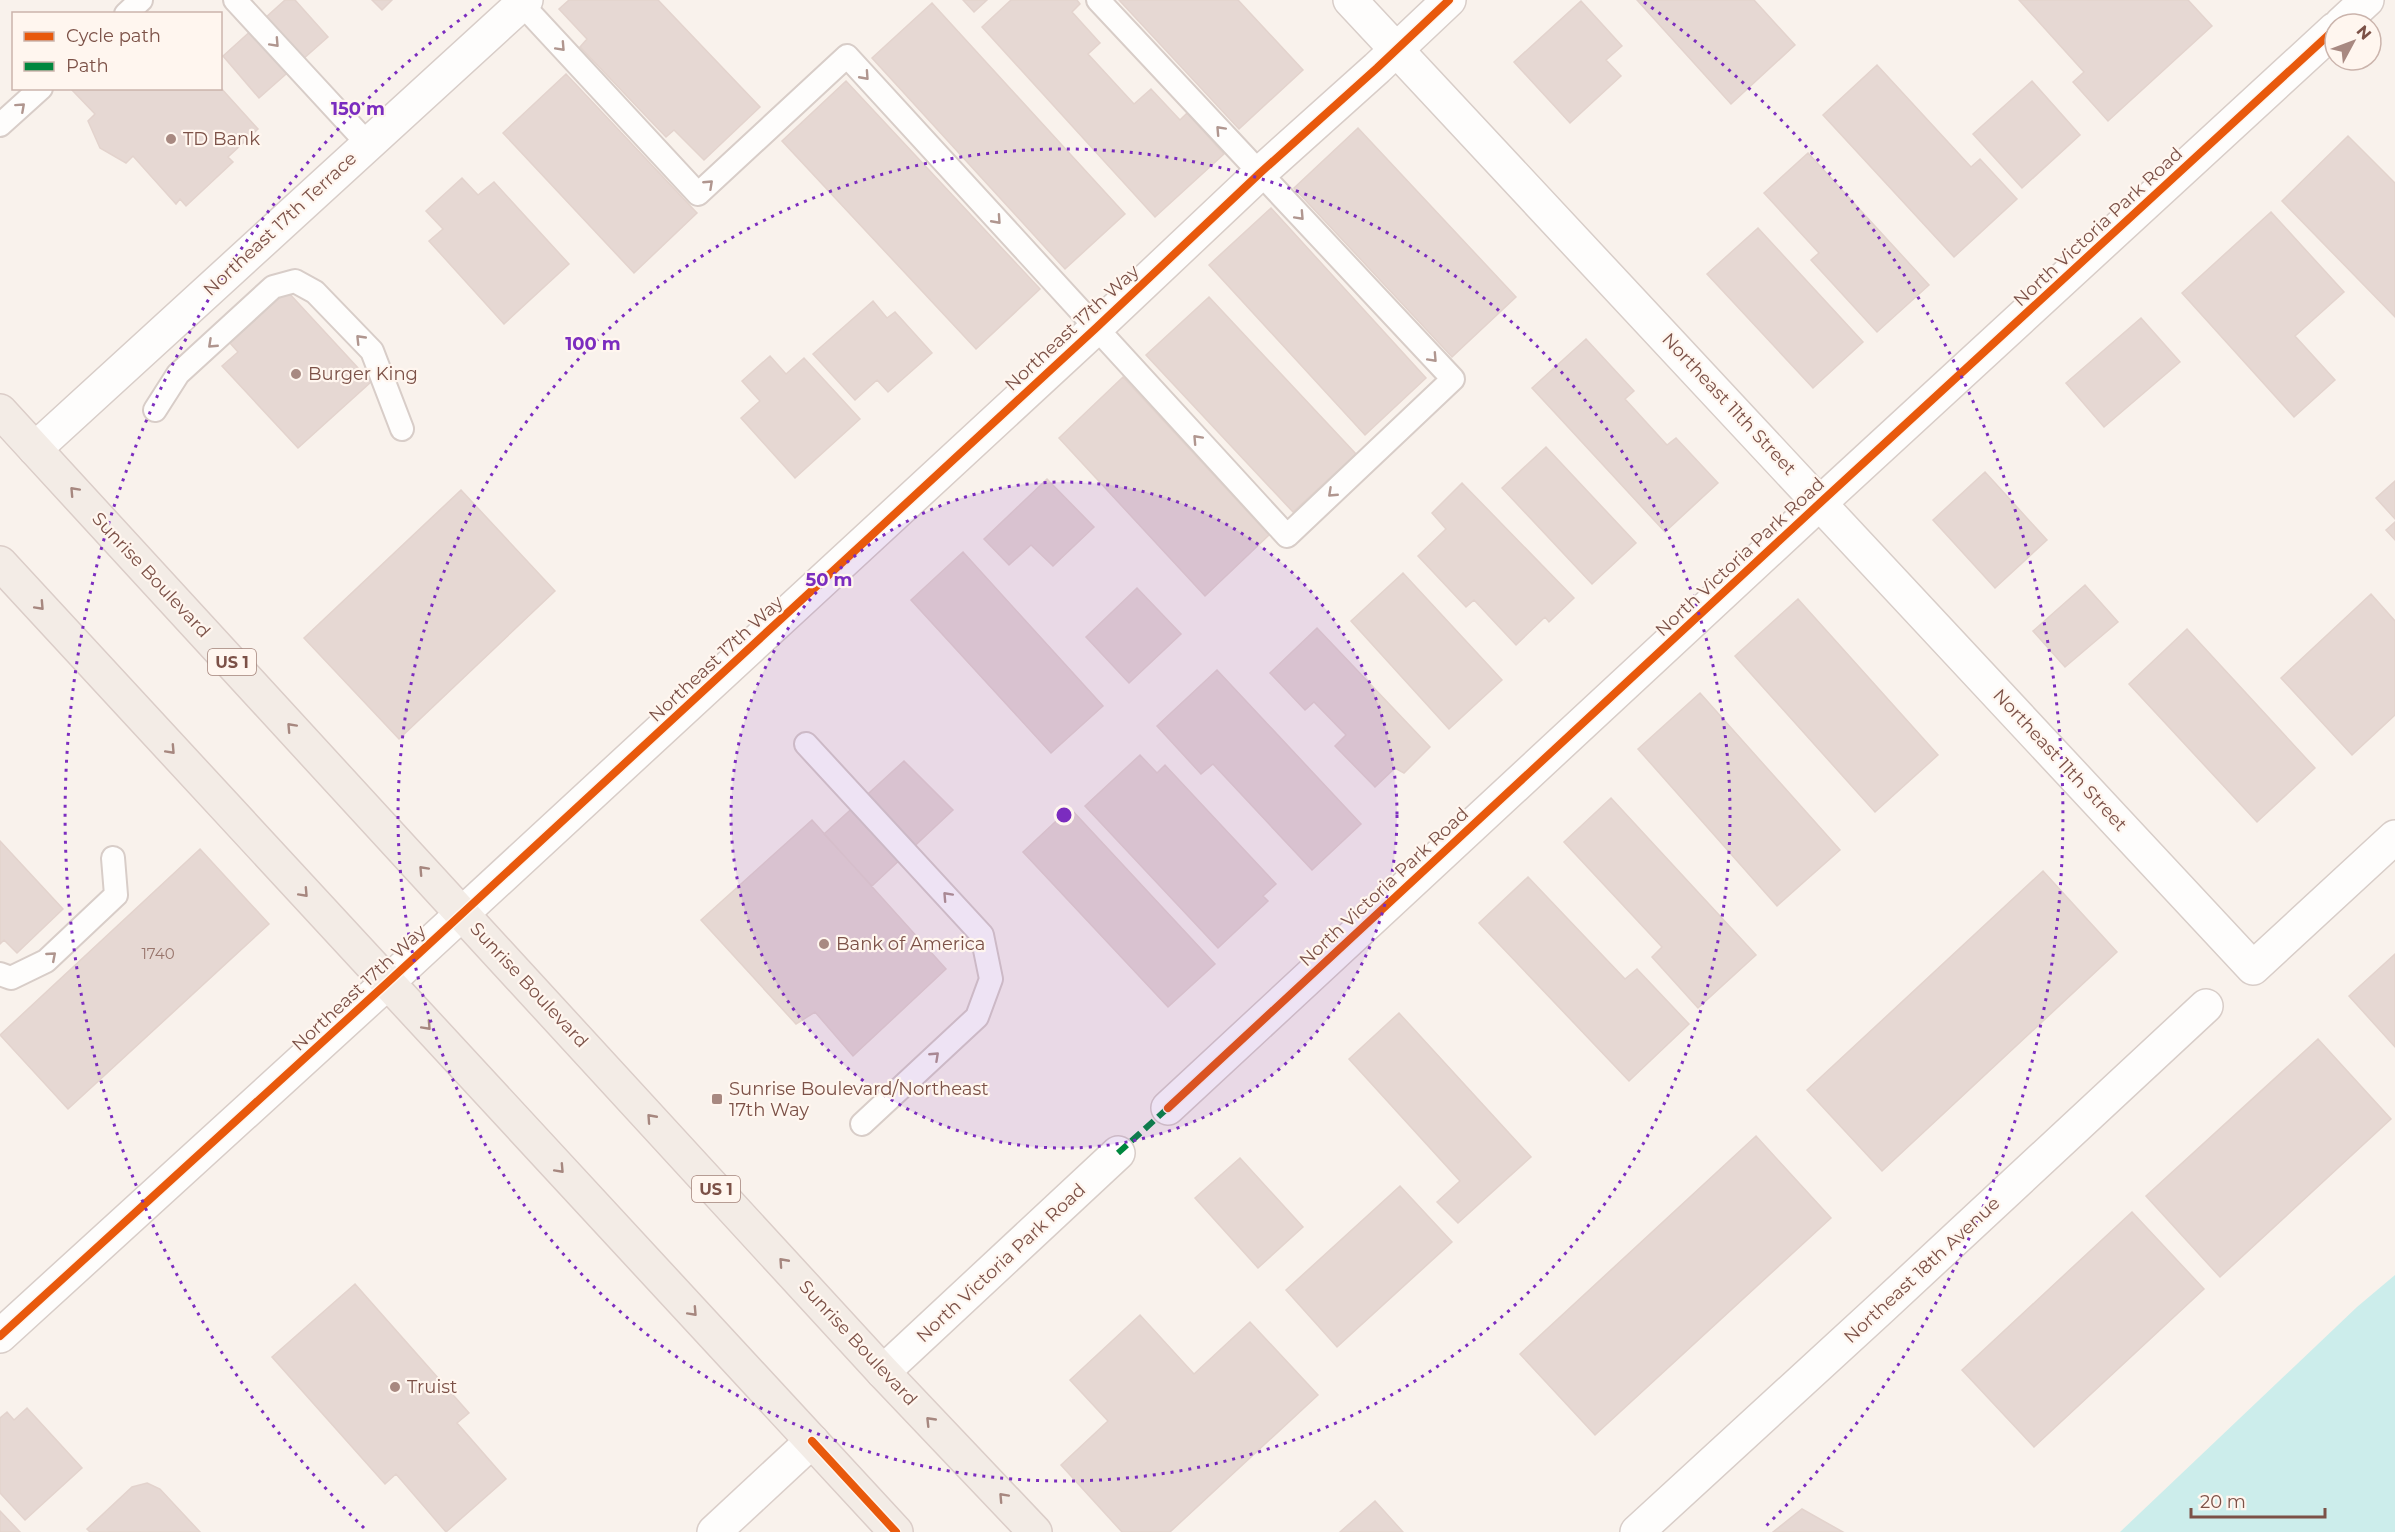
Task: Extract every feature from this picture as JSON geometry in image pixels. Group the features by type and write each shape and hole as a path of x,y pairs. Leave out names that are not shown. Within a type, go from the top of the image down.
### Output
{"main road":[{"name":"Sunrise Boulevard","path":"0,411 883,1372 1035,1532"},
{"path":"0,563 896,1532"}],"street":[{"name":"Northeast 11th Street","path":"1350,0 1821,502 2253,968 2395,837"},
{"name":"Northeast 17th Way","path":"0,1336 463,913 1449,0"},
{"path":"2354,12 2367,0"},
{"name":"Northeast 17th Terrace","path":"35,449 522,1"},
{"name":"North Victoria Park Road","path":"1168,1108 1821,502 2323,41"},
{"name":"Northeast 18th Avenue","path":"1636,1532 1880,1309 2206,1005"},
{"name":"North Victoria Park Road","path":"883,1372 1118,1153"},
{"path":"714,1532 812,1441"}],"lane":[{"path":"128,12 141,0"},
{"path":"235,0 368,143"},
{"path":"522,1 698,194 847,56 1287,536 1453,379 1098,0"},
{"path":"0,125 39,90"},
{"path":"155,410 178,374 273,287 296,281 315,292 372,351 402,429"},
{"path":"806,744 982,935 991,979 977,1017 862,1124"},
{"path":"0,974 11,978 46,961 116,895 113,858"}],"water":[{"path":"2395,1275 2395,1532 2120,1532 2357,1307"}],"building":[{"path":"285,0 295,0 328,37 259,98 223,56"},
{"path":"372,0 392,0 382,10"},
{"path":"569,0 658,0 760,107 704,160 674,130 666,137 580,47 587,39 559,9"},
{"path":"963,0 987,0 974,12"},
{"path":"1011,0 1077,0 1080,4 1072,12 1100,43 1088,54 1134,104 1151,89 1180,120 1187,113 1224,154 1155,217 982,27"},
{"path":"1119,0 1238,0 1303,70 1239,129"},
{"path":"1637,0 1754,0 1795,45 1731,104"},
{"path":"2019,0 2188,0 2212,26 2108,121 2073,82 2084,72"},
{"path":"1581,1 1622,46 1606,60 1621,76 1570,123 1514,62"},
{"path":"932,3 1125,214 1065,269 872,58"},
{"path":"1877,65 1971,167 1980,159 2017,199 1954,257 1823,115"},
{"path":"566,74 697,213 634,273 503,133"},
{"path":"846,81 1040,289 976,349 782,141"},
{"path":"2032,81 2080,135 2022,188 1973,134"},
{"name":"TD Bank","path":"222,89 258,129 228,157 233,162 186,206 180,199 176,204 133,156 126,163 100,148 88,121 95,114 72,90"},
{"path":"1358,128 1516,297 1452,357 1294,188"},
{"path":"2348,136 2395,183 2395,317 2282,201"},
{"path":"1808,153 1929,285 1877,332 1811,260 1819,253 1764,193"},
{"path":"462,178 478,195 494,182 569,264 504,324 429,241 443,229 426,211"},
{"path":"1271,208 1426,378 1365,435 1209,265"},
{"path":"2271,212 2344,292 2295,336 2335,380 2294,417 2182,293"},
{"path":"1758,228 1863,342 1813,388 1707,274"},
{"name":"Burger King","path":"287,291 371,382 298,448 222,366 238,352 230,343"},
{"path":"1209,297 1356,454 1293,512 1146,355"},
{"path":"873,301 887,318 895,312 932,353 888,392 877,380 855,400 813,354"},
{"path":"2141,318 2180,362 2104,427 2066,383"},
{"path":"1586,339 1634,391 1625,399 1667,445 1676,438 1718,483 1665,532 1532,388"},
{"path":"770,356 786,374 804,358 860,419 795,478 741,418 760,401 742,381"},
{"path":"1123,377 1269,535 1205,596 1059,438"},
{"path":"1546,447 1636,543 1592,584 1502,488"},
{"path":"1985,472 2047,540 1995,588 1933,520"},
{"path":"1047,479 1094,527 1053,566 1031,545 1009,565 984,539"},
{"path":"2395,481 2395,519 2376,498"},
{"path":"1462,483 1574,598 1549,622 1545,617 1516,645 1474,600 1466,607 1418,556 1446,529 1432,513"},
{"path":"461,490 555,591 399,739 304,638"},
{"path":"2395,522 2395,540 2386,530"},
{"path":"963,552 1103,706 1051,753 911,600"},
{"path":"1403,573 1502,680 1449,729 1351,621"},
{"path":"2085,585 2118,622 2065,667 2033,631"},
{"path":"1137,588 1181,634 1129,683 1086,637"},
{"path":"2371,594 2395,621 2395,715 2352,755 2281,678"},
{"path":"1798,599 1938,755 1875,812 1735,656"},
{"path":"1317,628 1430,747 1404,773 1395,768 1375,787 1335,746 1346,735 1314,702 1305,710 1270,673"},
{"path":"2187,629 2315,768 2257,822 2129,684"},
{"path":"1217,670 1361,824 1312,870 1213,764 1201,774 1157,726"},
{"path":"1700,693 1840,850 1777,906 1638,749"},
{"path":"1140,755 1157,773 1165,765 1276,884 1263,896 1268,901 1218,948 1085,806"},
{"path":"904,761 953,810 872,886 824,834"},
{"path":"1611,798 1756,955 1698,1008 1652,957 1662,947 1564,842"},
{"path":"1070,808 1215,964 1168,1007 1023,852"},
{"name":"Bank of America","path":"812,820 946,969 853,1056 815,1012 796,1024 701,920"},
{"path":"0,841 63,909 17,953 4,940 0,944"},
{"path":"200,849 269,924 68,1109 0,1035"},
{"path":"2043,871 2117,952 1882,1171 1807,1090"},
{"path":"1528,877 1625,979 1637,969 1689,1024 1629,1081 1479,923"},
{"path":"2395,954 2395,1047 2349,996"},
{"path":"1399,1013 1531,1157 1458,1223 1437,1202 1460,1181 1349,1059"},
{"path":"2318,1039 2391,1119 2220,1277 2146,1196"},
{"path":"1756,1136 1831,1218 1595,1435 1520,1354"},
{"path":"1240,1158 1303,1227 1258,1268 1195,1198"},
{"path":"1400,1186 1452,1242 1337,1347 1286,1290"},
{"path":"2132,1212 2204,1289 2034,1447 1962,1370"},
{"path":"355,1284 469,1413 457,1423 506,1479 446,1532 396,1474 385,1484 272,1357"},
{"path":"1140,1315 1194,1374 1250,1322 1318,1395 1170,1532 1122,1532 1061,1465 1108,1421 1070,1380"},
{"path":"27,1408 82,1468 25,1520 0,1493 0,1418 7,1412 14,1420"},
{"path":"147,1483 160,1489 200,1532 90,1532 87,1529 132,1487"},
{"path":"1375,1501 1403,1532 1340,1532"},
{"path":"1802,1509 1843,1532 1773,1532"},
{"path":"0,1511 20,1532 0,1532"}],"marked path":[{"path":"1118,1153 1168,1108"}],"cycle path":[{"path":"0,1336 387,983 1449,0"},
{"path":"1168,1108 2323,40"},
{"path":"812,1441 896,1532"}],"place":[{"name":"TD Bank","path":"171,139"},
{"name":"Burger King","path":"296,374"},
{"name":"Bank of America","path":"824,944"},
{"name":"Sunrise Boulevard/Northeast 17th Way","path":"717,1099"},
{"name":"Truist","path":"395,1387"}]}
